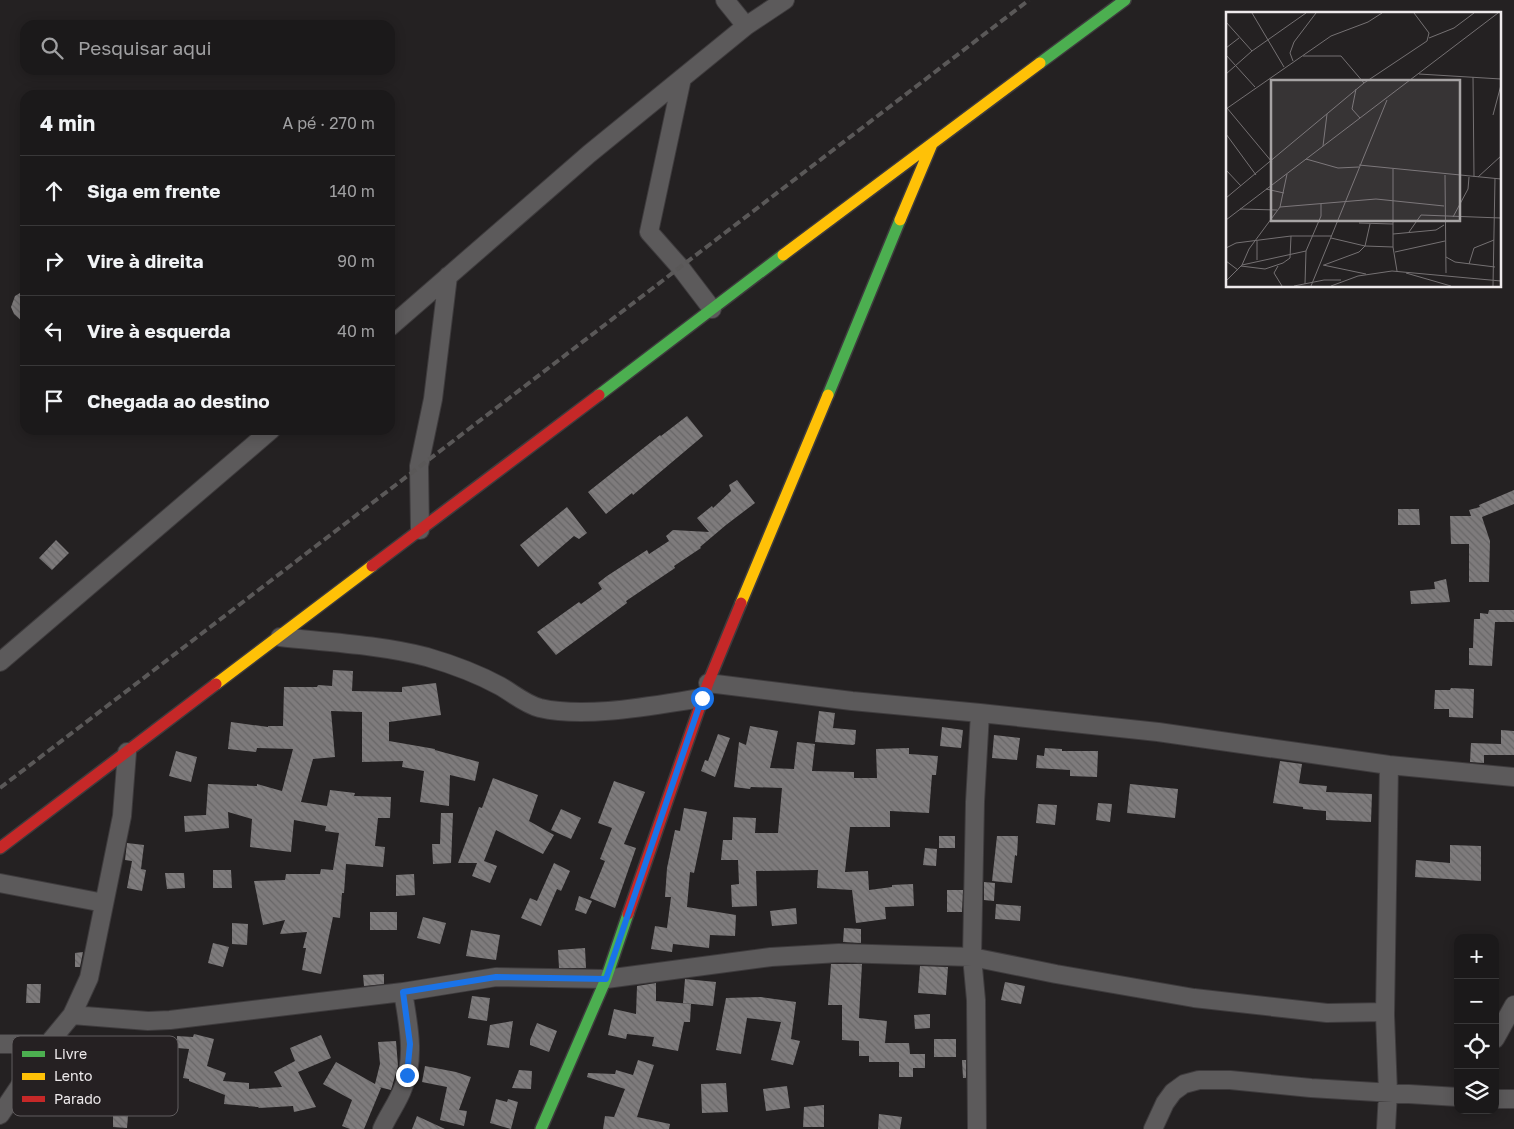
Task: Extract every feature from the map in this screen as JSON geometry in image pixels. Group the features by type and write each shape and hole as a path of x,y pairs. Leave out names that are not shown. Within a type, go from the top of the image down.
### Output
{"street":[{"path":"725,0 746,26"},
{"path":"395,323 589,154 746,26 785,0"},
{"path":"0,848 933,142 1124,0"},
{"path":"682,78 650,232 680,266 712,309"},
{"path":"541,1129 606,979 705,691 933,142"},
{"path":"420,530 419,466 433,399 448,276"},
{"path":"3,654 265,435"},
{"path":"280,637 390,650 426,657 475,674 501,687 524,702 540,708 590,711 631,708 705,691 852,701 1158,732 1389,765 1514,777"},
{"path":"977,1129 976,1000 972,957 975,802 980,713"},
{"path":"55,1036 72,1015 89,978 122,816 127,752"},
{"path":"1386,1129 1388,1092 1385,1012 1389,765"},
{"path":"0,883 104,903"},
{"path":"72,1015 148,1021 170,1020 403,992 496,977 606,979 771,957 839,953 972,957 1194,998 1328,1014 1385,1012"},
{"path":"382,1129 403,1088 407,1075 410,1044 403,992"},
{"path":"1499,1032 1514,1005"},
{"path":"1153,1129 1165,1103 1173,1092 1184,1084 1199,1080 1230,1080 1311,1088 1454,1097"},
{"path":"0,1115 12,1097"},
{"path":"1499,1099 1514,1099"}],"building":[{"path":"20,293 20,319 14,314 11,307 15,296"},
{"path":"687,416 703,436 633,495 632,493 606,514 588,492"},
{"path":"737,480 755,503 726,525 701,548 674,566 675,568 626,601 627,603 556,655 537,632 579,602 581,604 602,589 598,583 607,576 647,550 649,554 669,541 666,536 673,530 709,532 697,518 712,506 713,508 731,491 729,485"},
{"path":"1514,490 1514,504 1482,517 1490,541 1489,582 1469,582 1469,544 1451,544 1450,516 1471,516 1469,510 1480,507 1479,505"},
{"path":"567,507 587,533 579,539 574,536 538,567 520,545"},
{"path":"1398,509 1419,509 1420,525 1398,525"},
{"path":"56,540 69,553 52,570 39,558"},
{"path":"1446,579 1450,602 1411,604 1410,591 1435,589 1434,582"},
{"path":"1489,610 1514,610 1514,622 1495,622 1492,666 1469,665 1469,648 1473,648 1474,619 1480,619 1480,613 1488,614"},
{"path":"333,670 353,671 352,691 402,692 402,687 436,683 441,715 389,722 389,741 435,749 479,762 475,781 450,775 449,806 420,802 424,771 402,767 403,761 362,762 362,712 331,711 335,757 313,759 301,802 327,806 330,790 355,793 354,796 391,797 390,818 378,818 375,846 385,847 383,867 346,864 340,918 333,917 321,974 302,970 306,948 303,948 307,932 280,934 285,920 263,925 254,881 285,880 286,874 320,874 321,869 333,870 339,833 325,831 326,826 294,820 291,852 250,847 252,819 228,812 229,828 185,832 184,816 206,815 208,784 257,786 257,784 282,791 293,749 257,748 256,752 228,749 231,722 268,727 283,726 284,687 332,686"},
{"path":"1451,688 1474,689 1473,718 1449,717 1449,709 1434,709 1435,690 1450,690"},
{"path":"819,711 835,713 833,728 856,730 855,744 815,742"},
{"path":"750,726 778,731 770,768 794,769 797,742 815,744 812,771 854,772 854,778 877,778 876,749 909,748 909,754 938,756 936,775 932,775 929,813 890,811 890,827 850,827 845,872 868,871 869,890 892,887 892,885 913,884 914,906 885,907 886,919 856,923 852,890 817,888 818,870 756,871 757,906 732,907 731,885 739,884 738,860 721,860 723,840 732,840 733,817 756,818 755,833 778,833 782,788 751,787 750,789 734,787 739,742 746,745"},
{"path":"942,727 963,730 961,748 940,746"},
{"path":"1501,730 1514,731 1514,755 1484,755 1484,763 1470,762 1471,743 1501,744"},
{"path":"718,734 730,738 715,777 701,771 705,760 708,761"},
{"path":"994,735 1020,738 1017,760 992,758"},
{"path":"1045,748 1062,749 1062,751 1098,751 1097,777 1070,776 1070,770 1036,768 1037,755 1044,756"},
{"path":"176,751 197,757 191,782 169,776"},
{"path":"1280,761 1302,764 1299,783 1327,786 1326,792 1372,794 1371,822 1326,820 1326,811 1273,803"},
{"path":"493,778 538,795 529,821 554,835 543,854 496,830 484,861 497,866 490,883 472,876 477,863 458,863 479,807 482,808"},
{"path":"614,781 645,792 624,844 636,848 615,908 590,898 605,861 600,859 612,828 598,823"},
{"path":"1130,784 1178,789 1175,818 1127,813"},
{"path":"1098,803 1112,804 1110,822 1096,820"},
{"path":"1038,804 1057,805 1055,825 1036,823"},
{"path":"684,808 707,812 694,873 690,872 687,907 736,915 735,936 710,935 709,948 673,944 672,952 651,949 655,926 667,928 671,897 665,897 667,868 675,830 680,831"},
{"path":"561,809 581,818 571,839 551,830"},
{"path":"441,813 453,813 451,863 433,864 432,844 440,844"},
{"path":"939,836 955,836 955,848 939,848"},
{"path":"997,836 1018,836 1017,856 1015,855 1012,883 992,881"},
{"path":"127,843 144,845 141,869 146,870 142,891 127,888 132,861 125,860"},
{"path":"1450,845 1481,846 1481,881 1415,877 1416,860 1450,863"},
{"path":"925,848 937,849 936,866 923,865"},
{"path":"554,863 570,871 561,891 557,889 541,926 521,918 530,898 537,901"},
{"path":"213,870 231,870 232,888 213,888"},
{"path":"165,873 184,873 185,888 167,889"},
{"path":"414,874 415,895 396,896 396,875"},
{"path":"984,882 995,883 994,901 984,900"},
{"path":"947,890 963,890 962,912 947,912"},
{"path":"579,896 592,901 586,914 575,910"},
{"path":"996,904 1021,906 1020,921 995,919"},
{"path":"796,908 797,924 772,926 770,911"},
{"path":"370,912 397,912 397,930 370,930"},
{"path":"423,917 446,923 440,944 417,938"},
{"path":"232,923 248,924 247,945 232,944"},
{"path":"844,928 861,929 861,943 843,942"},
{"path":"471,930 500,935 496,960 466,956"},
{"path":"213,943 229,947 223,967 208,963"},
{"path":"585,948 586,968 559,968 558,950"},
{"path":"83,952 80,967 75,967 75,953"},
{"path":"831,964 862,964 859,1018 887,1021 885,1043 909,1043 910,1054 925,1054 925,1068 913,1068 913,1077 899,1077 899,1062 869,1062 869,1056 859,1056 859,1041 842,1040 842,1005 828,1005"},
{"path":"920,966 948,967 946,995 918,993"},
{"path":"384,974 384,984 364,986 363,975"},
{"path":"685,979 716,982 713,1006 683,1003"},
{"path":"1005,982 1025,986 1021,1004 1001,1000"},
{"path":"656,983 656,1001 691,1004 690,1022 684,1022 678,1051 652,1046 654,1037 627,1034 626,1039 608,1035 614,1009 636,1014 637,986"},
{"path":"27,984 41,984 40,1003 26,1003"},
{"path":"472,996 490,998 487,1021 468,1018"},
{"path":"761,997 796,1002 791,1039 800,1041 793,1065 771,1060 781,1022 747,1018 741,1054 716,1050 726,998"},
{"path":"930,1014 930,1028 915,1029 914,1015"},
{"path":"513,1021 509,1048 487,1045 490,1025"},
{"path":"537,1023 557,1031 549,1052 530,1045 530,1040"},
{"path":"194,1034 214,1039 207,1066 226,1073 223,1081 249,1083 249,1089 282,1087 274,1072 295,1061 290,1048 321,1035 331,1058 298,1072 316,1107 294,1112 293,1106 259,1108 224,1104 225,1095 183,1078 189,1049 178,1048 178,1036 193,1037"},
{"path":"934,1039 956,1039 956,1057 934,1057"},
{"path":"396,1041 398,1066 391,1090 379,1087 381,1088 364,1129 350,1129 342,1126 352,1100 323,1084 336,1062 375,1084 380,1064 378,1042"},
{"path":"638,1060 654,1065 637,1117 670,1124 669,1129 603,1129 605,1116 614,1117 625,1089 587,1077 588,1073 615,1074 616,1070 633,1075"},
{"path":"962,1060 966,1060 966,1078 963,1078"},
{"path":"425,1066 471,1077 459,1110 467,1111 464,1126 440,1120 447,1087 422,1082"},
{"path":"519,1070 532,1071 531,1089 512,1088"},
{"path":"726,1083 728,1112 702,1113 701,1084"},
{"path":"787,1086 790,1108 766,1111 763,1089"},
{"path":"496,1099 507,1102 508,1099 518,1102 511,1129 490,1123"},
{"path":"824,1105 824,1127 803,1127 804,1107"},
{"path":"879,1114 902,1117 900,1129 878,1129"},
{"path":"113,1116 128,1116 127,1128 113,1127"},
{"path":"417,1116 445,1129 412,1129"}],"railway":[{"path":"0,788 1029,0"}],"traffic: fast":[{"path":"1040,63 1125,0"},
{"path":"828,395 900,220"},
{"path":"599,395 783,255"},
{"path":"541,1129 606,979 628,914"}],"traffic: slow":[{"path":"783,255 1040,63"},
{"path":"900,220 932,144"},
{"path":"741,603 828,395"},
{"path":"216,684 372,566"}],"traffic: jam":[{"path":"372,566 599,395"},
{"path":"628,914 708,683 741,603"},
{"path":"0,848 216,684"}],"route":[{"path":"407,1075 410,1044 403,992 496,977 606,979 702,698"}]}
